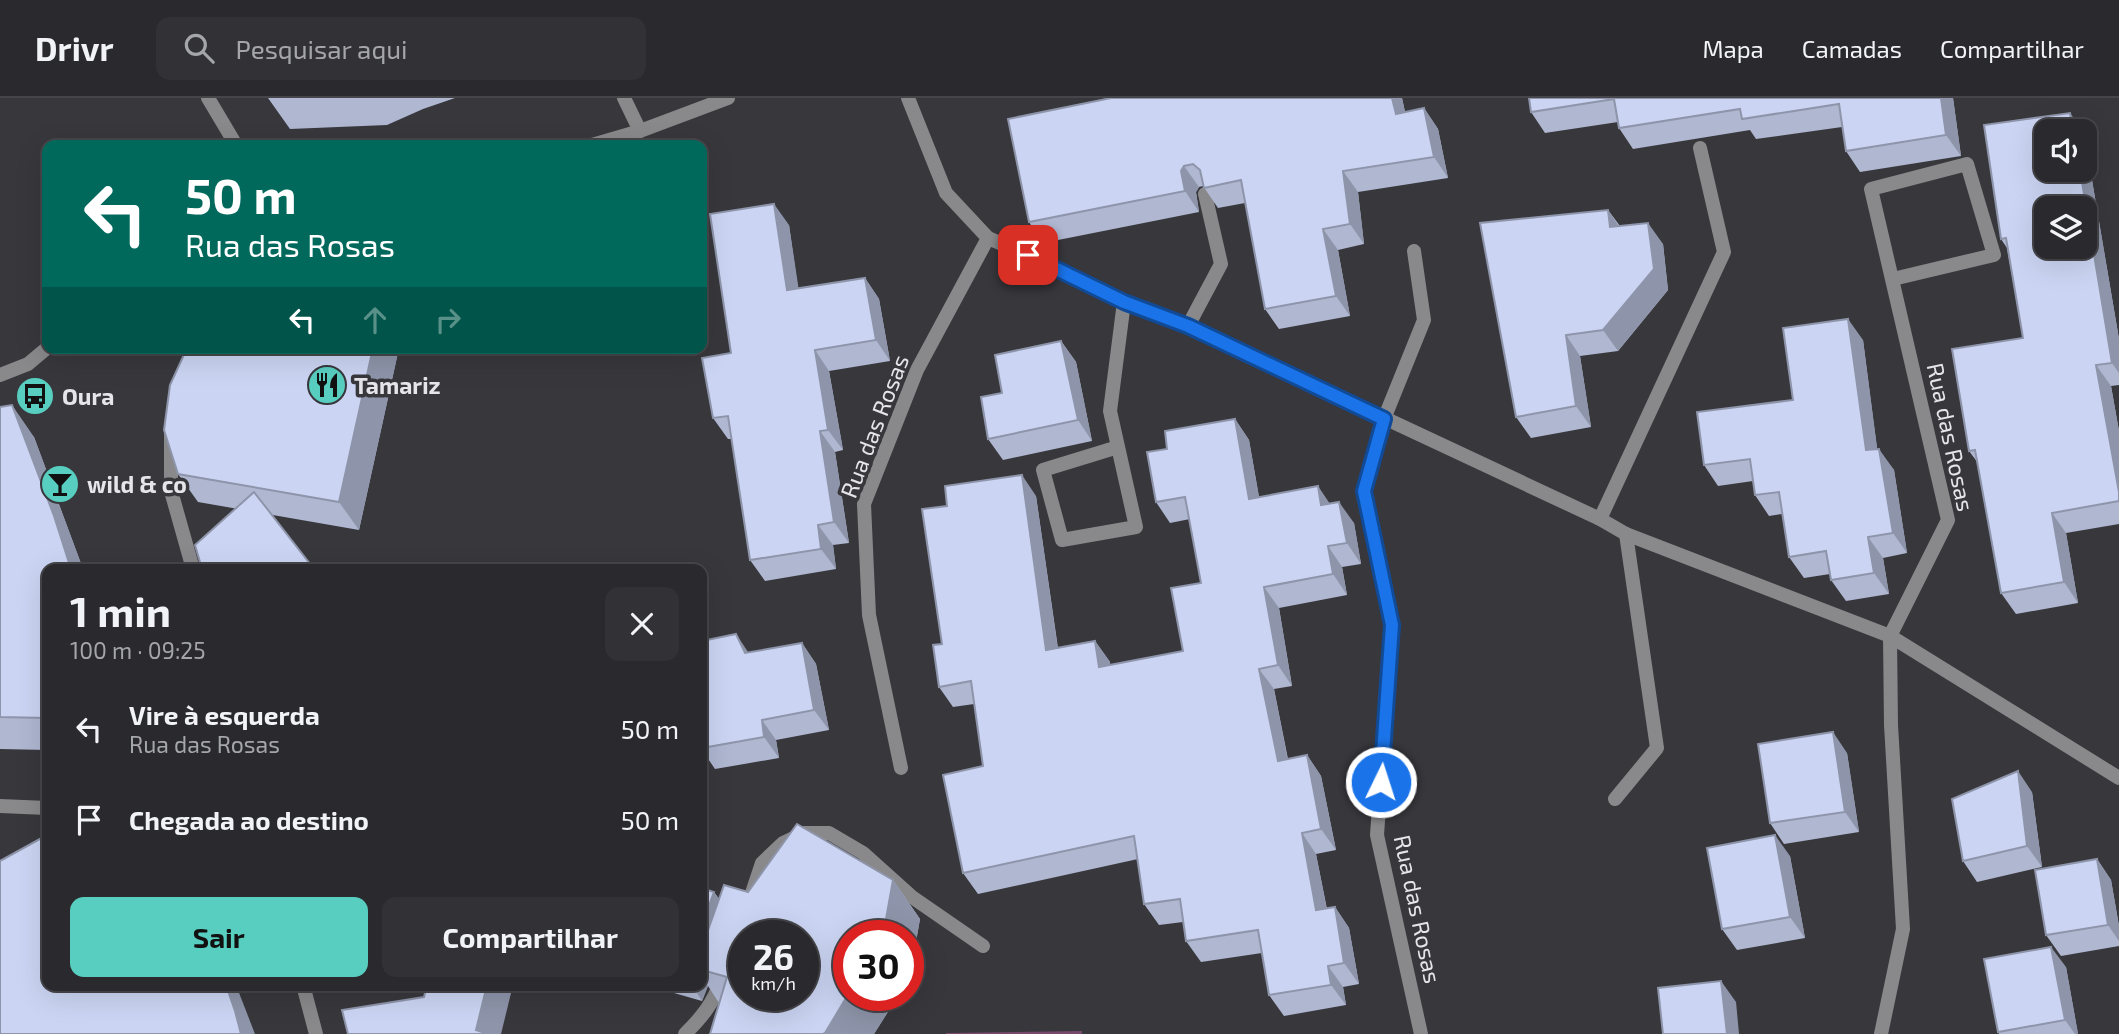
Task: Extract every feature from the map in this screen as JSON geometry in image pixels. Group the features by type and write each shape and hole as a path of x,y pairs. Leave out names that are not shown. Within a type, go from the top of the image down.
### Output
{"street":[{"path":"208,98 233,140"},
{"path":"624,98 640,131"},
{"path":"609,140 728,98"},
{"path":"908,98 946,193 988,238 1049,264 1124,302 1188,326 1600,519 1626,534 1890,636 2119,778"},
{"path":"1600,519 1724,252 1700,148"},
{"name":"Rua das Rosas","path":"1881,1034 1903,929 1891,725 1890,636 1948,520 1871,189 1967,164 1994,255 1893,279"},
{"path":"1188,326 1221,264 1205,194"},
{"name":"Rua das Rosas","path":"901,768 869,615 863,504 917,370 988,238"},
{"name":"Rua das Rosas","path":"1414,251 1424,320 1384,419 1364,491 1392,625 1377,835 1421,1034"},
{"path":"1118,447 1043,470 1062,540 1136,527 1110,411 1124,302"},
{"path":"0,375 27,364 42,352"},
{"path":"176,419 171,431 172,491 192,564"},
{"path":"1615,799 1657,748 1626,534"},
{"path":"0,806 42,808"},
{"path":"747,907 762,863 783,843 804,833 829,833 863,853 912,897 983,946"},
{"path":"684,1034 705,1015 715,998 724,972"},
{"path":"305,991 316,1034"}],"shaded area":[{"path":"1082,1031 1082,1034 946,1034 946,1033"}],"building":[{"path":"1111,98 1392,98 1396,114 1424,108 1434,157 1343,171 1350,224 1323,229 1336,296 1265,309 1241,180 1204,188 1200,170 1193,164 1184,166 1181,171 1185,191 1029,222 1008,119"},
{"path":"1529,98 1941,98 1946,135 1846,151 1839,104 1742,119 1740,109 1619,128 1614,99 1531,112"},
{"path":"2070,113 2071,119 2034,119 2034,182 2082,182 2084,196 2034,196 2034,259 2095,259 2112,363 2096,365 2119,501 2052,513 2064,582 2001,593 1975,450 1969,451 1952,349 2023,338 2006,238 2001,239 1984,125"},
{"path":"774,204 787,290 865,278 876,340 815,350 828,430 820,431 834,522 818,525 821,549 750,560 728,416 713,418 702,358 731,353 710,214"},
{"path":"1608,210 1610,227 1648,223 1654,269 1603,330 1566,335 1576,406 1516,417 1480,223"},
{"path":"1848,319 1866,450 1879,449 1893,533 1868,537 1874,573 1831,580 1826,551 1789,557 1779,492 1755,495 1750,459 1704,465 1697,412 1793,400 1783,328"},
{"path":"1061,341 1078,420 988,439 981,397 1002,393 995,355"},
{"path":"184,354 372,354 339,502 178,474 164,430 170,385"},
{"path":"12,405 69,564 42,564 42,718 0,717 0,407"},
{"path":"1235,419 1249,499 1318,486 1321,505 1339,502 1347,543 1328,546 1333,574 1264,587 1278,665 1259,669 1278,761 1307,755 1321,829 1302,833 1316,910 1335,907 1344,963 1328,966 1331,985 1269,995 1258,930 1186,941 1180,899 1144,904 1134,836 963,873 943,775 983,766 971,681 939,687 933,645 942,644 922,509 947,506 945,486 1022,475 1046,650 1095,641 1099,667 1183,651 1171,588 1201,583 1185,497 1156,502 1147,452 1167,449 1165,431"},
{"path":"254,492 310,564 201,564 195,545"},
{"path":"736,634 745,653 802,643 814,710 762,720 764,737 707,747 707,640"},
{"path":"1833,732 1845,812 1770,823 1758,744"},
{"path":"2018,771 2027,846 1963,861 1952,799"},
{"path":"797,824 893,880 886,920 833,920 833,1011 838,1011 823,1034 710,1034 727,977 707,971 707,933 724,885 748,892"},
{"path":"1775,835 1790,917 1722,929 1707,848"},
{"path":"42,838 42,991 228,991 241,1034 0,1034 0,861"},
{"path":"2097,859 2108,925 2046,935 2035,870"},
{"path":"707,890 714,892 707,911"},
{"path":"2051,947 2065,1020 1998,1032 1984,959"},
{"path":"1721,981 1727,1034 1663,1034 1658,988"},
{"path":"426,991 486,991 476,1030 488,1034 348,1034 342,1010 424,997"}],"place":[{"name":"Tamariz","path":"327,385"},
{"name":"Oura","path":"35,396"},
{"name":"wild & co","path":"60,484"}],"route":[{"path":"1028,255 1124,302 1188,326 1384,419 1364,491 1392,625 1381,782"}]}
